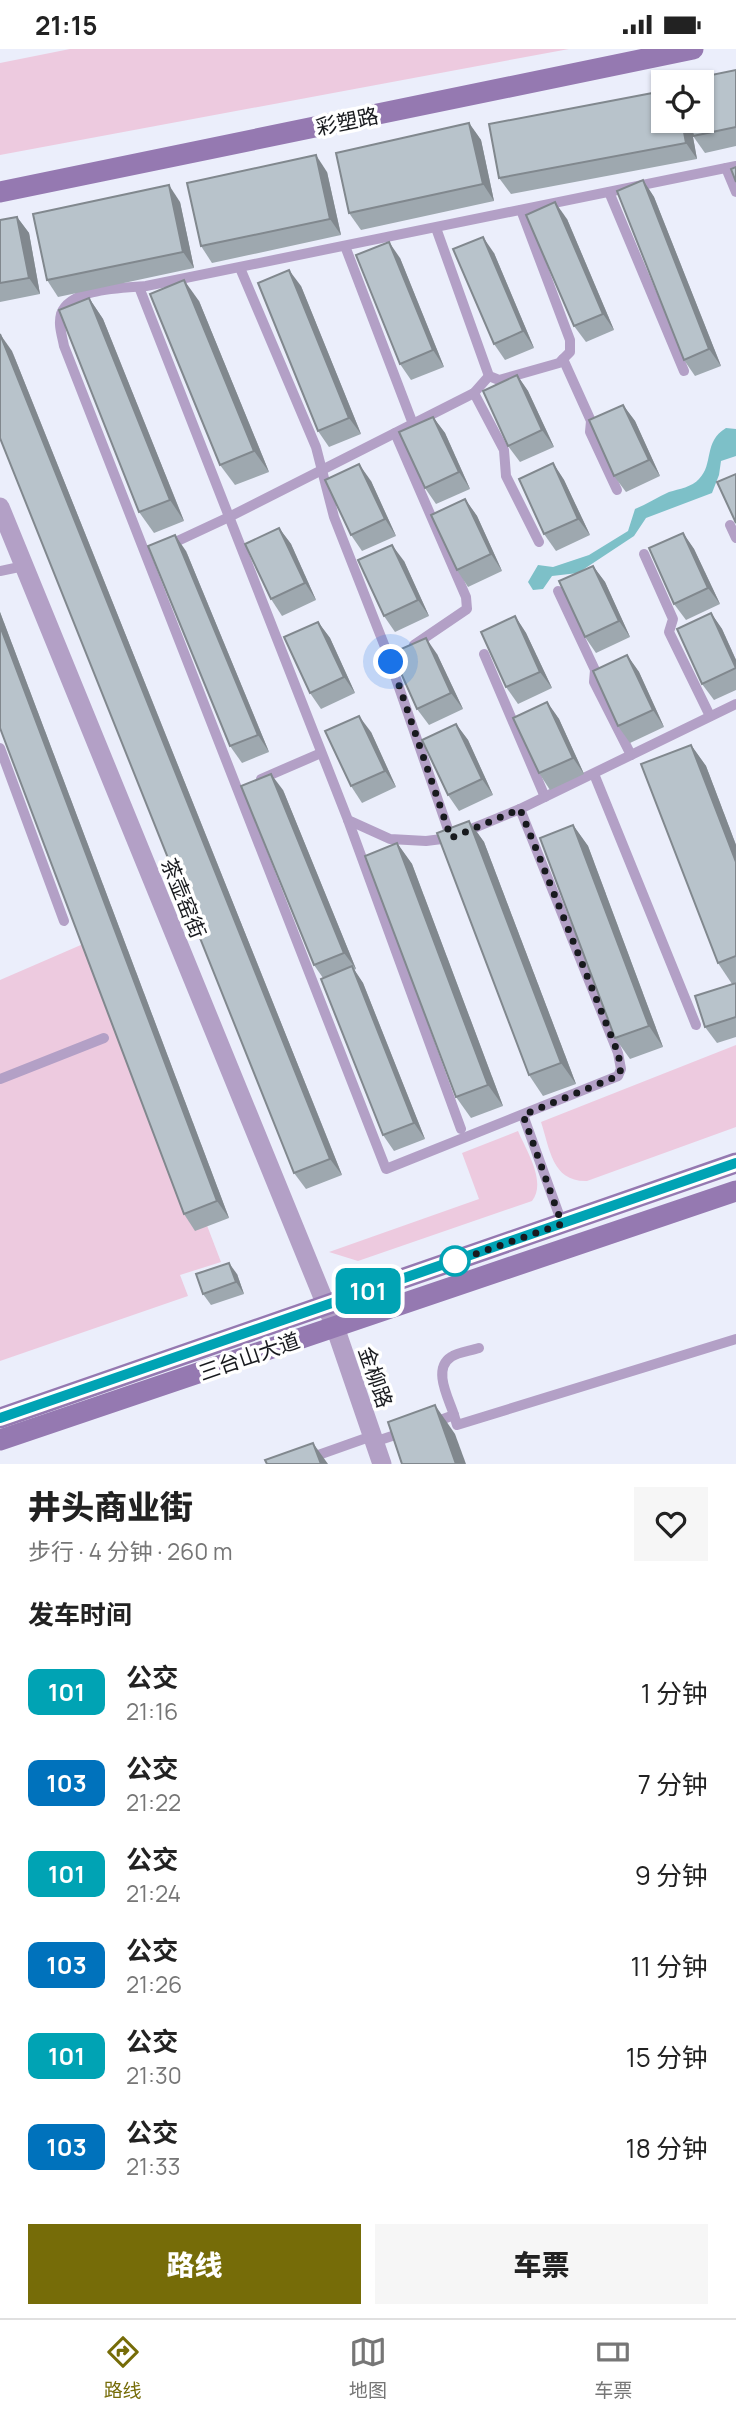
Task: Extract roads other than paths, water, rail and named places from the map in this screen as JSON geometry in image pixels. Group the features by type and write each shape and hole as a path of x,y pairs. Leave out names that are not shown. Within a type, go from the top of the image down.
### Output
{"main road":[{"name":"彩塑路","path":"0,192 693,49"},
{"name":"三台山大道","path":"0,1418 736,1163"},
{"name":"三台山大道","path":"0,1440 736,1191"}],"street":[{"name":"茶壶窑街","path":"0,507 326,1306"},
{"name":"金柳路","path":"326,1306 382,1464"}],"lane":[{"path":"520,809 618,1053 621,1069 618,1076 386,1169 64,346 59,327 62,312 72,299 111,288 139,287 240,268 731,167 736,192"},
{"path":"609,192 684,370"},
{"path":"436,228 489,376 499,380 559,363 570,352 570,340 522,210"},
{"path":"345,246 413,424"},
{"path":"240,268 316,447 334,517 391,662 451,838"},
{"path":"139,287 348,820 461,1129"},
{"path":"564,359 591,421 590,432 617,490"},
{"path":"146,555 229,517 474,393 489,376"},
{"path":"474,393 504,450 506,475 539,542"},
{"path":"391,662 467,609 466,597 395,433"},
{"path":"730,525 736,538"},
{"path":"644,554 673,619 669,632 710,716"},
{"path":"0,571 24,566"},
{"path":"558,591 595,670 594,682 631,755"},
{"path":"484,655 545,797"},
{"path":"348,820 390,839 426,841 451,838 520,809 736,704"},
{"path":"0,748 64,921"},
{"path":"238,789 321,753"},
{"path":"594,774 696,1025"},
{"path":"0,1079 104,1038"},
{"path":"523,1115 562,1224"},
{"path":"479,1348 452,1356 444,1364 441,1375 457,1425 736,1339"},
{"path":"293,1464 454,1415"}],"water":[{"path":"726,428 736,429 736,456 721,461 712,493 646,518 634,536 578,573 552,576 543,589 533,590 528,582 538,565 553,567 589,555 628,531 635,509 696,482 704,473 714,440"}]}
